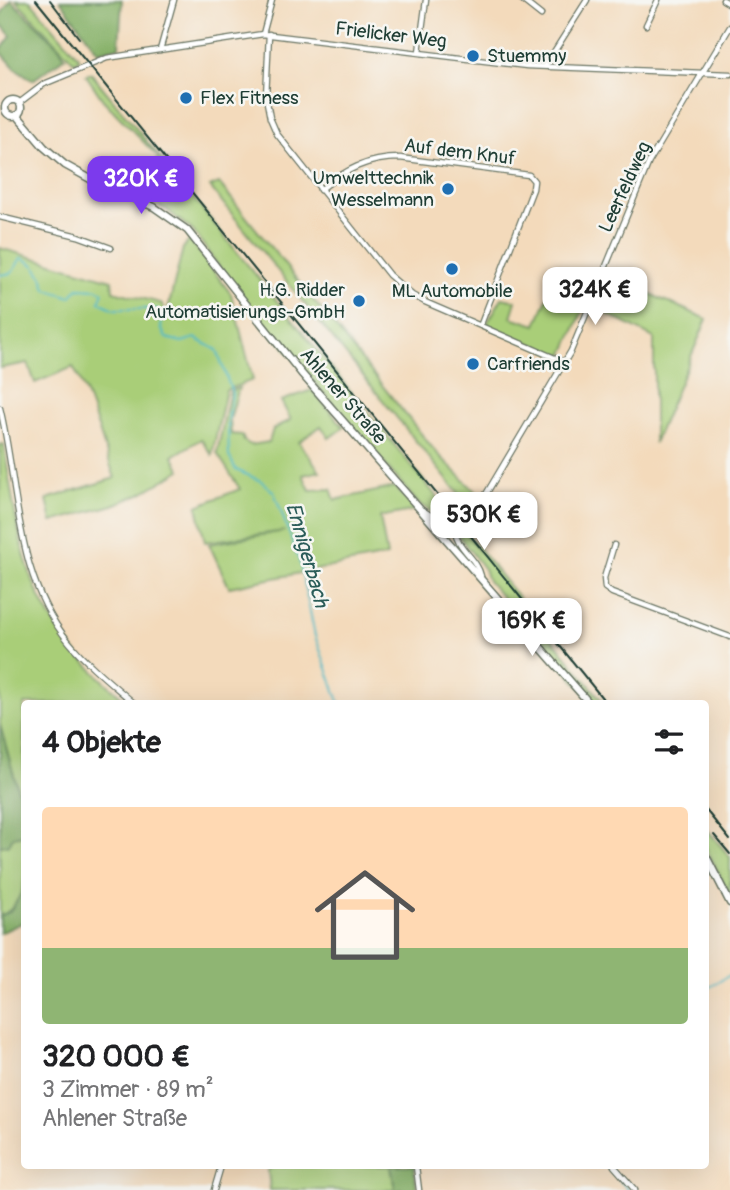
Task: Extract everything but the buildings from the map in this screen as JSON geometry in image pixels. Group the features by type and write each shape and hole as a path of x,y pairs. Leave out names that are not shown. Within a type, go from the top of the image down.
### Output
{"main road":[{"path":"0,96 6,102 6,113 0,119"},
{"path":"6,102 13,99 19,103 21,109 17,115 6,113"},
{"name":"Ahlener Straße","path":"17,115 44,147 65,165 154,207 187,230 261,324 418,509 586,700"},
{"path":"709,861 730,903"}],"street":[{"path":"160,50 173,0"},
{"path":"272,0 266,34 266,97 270,118 281,141 320,190 399,286 425,302 565,362"},
{"path":"419,52 426,0"},
{"path":"522,0 541,15"},
{"path":"545,66 587,0"},
{"path":"646,25 658,0"},
{"path":"723,0 730,4"},
{"name":"Leerfeldweg","path":"454,530 477,510 565,362 645,171 730,26"},
{"name":"Frielicker Weg","path":"19,103 44,84 107,58 266,34 545,66 702,75 730,74"},
{"name":"Auf dem Knuf","path":"320,190 352,167 379,158 400,158 528,175 534,181 533,189 481,324"},
{"path":"0,217 78,236 111,248"},
{"path":"0,408 21,531 45,604 67,640 98,673 130,700"},
{"path":"418,509 454,530 456,538 477,565 482,582"},
{"path":"614,545 604,578 605,588 612,593 730,637"},
{"path":"214,1190 219,1169"},
{"path":"416,1169 419,1190"},
{"path":"617,1169 635,1190"}],"green space":[{"path":"11,0 59,47 65,57 33,80 16,69 0,51 11,36 0,23 1,14"},
{"path":"16,0 30,0 80,59 74,62"},
{"path":"60,0 122,0 119,47 98,52"},
{"path":"91,73 459,524 448,523 418,503 239,294 193,231 166,209 122,190 159,158 103,100 86,75"},
{"path":"219,183 435,451 480,496 470,508 210,187"},
{"path":"190,240 231,294 253,380 226,390 212,455 201,439 173,456 181,470 140,494 113,505 52,522 47,499 115,478 91,407 73,367 35,383 28,363 0,368 0,248 112,280 113,291 161,303 167,313 183,248"},
{"path":"606,275 707,319 654,443 654,338 594,307"},
{"path":"550,291 585,305 564,354 557,354 486,325 502,298 516,301 511,317 536,325"},
{"path":"239,388 230,419 231,434 242,435 244,441 251,445 269,442 273,429 291,420 281,401 312,390 344,427 329,438 321,426 299,442 320,471 303,475 310,490 331,489 335,500 395,487 416,510 380,517 387,556 229,587 209,544 285,531 205,542 197,506 240,489 217,453 230,391"},
{"path":"4,444 17,525 36,589 70,645 126,700 21,700 21,801 0,725 0,445"},
{"path":"462,528 602,700 591,700 488,581 484,569 460,537"},
{"path":"0,725 21,801 21,836 13,837 9,844 0,846"},
{"path":"709,832 730,857 730,896 709,854"},
{"path":"21,833 21,893 11,909 0,916 0,846 9,844 13,837"},
{"path":"21,894 21,923 0,933 0,916 10,912"},
{"path":"392,1169 395,1190 270,1190 268,1170"},
{"path":"392,1169 414,1169 417,1190 395,1190"}],"waterway":[{"name":"Ennigerbach","path":"0,275 12,273 21,258 38,269 46,289 71,297 78,288 98,289 103,292 99,302 115,309 157,309 162,316 161,328 166,338 182,342 195,338 217,350 232,393 228,423 229,456 236,470 261,481 274,492 300,563 315,636 339,700"},
{"path":"709,988 730,975"},
{"name":"Ennigerbach","path":"610,1169 629,1190"}],"railway":[{"path":"36,0 604,700"},
{"path":"50,0 79,38"},
{"path":"709,814 730,840"},
{"path":"714,835 730,854"}],"place":[{"name":"Stuemmy","path":"473,56"},
{"name":"Flex Fitness","path":"186,98"},
{"name":"Umwelttechnik Wesselmann","path":"448,189"},
{"name":"ML Automobile","path":"452,269"},
{"name":"H.G. Ridder Automatisierungs-GmbH","path":"359,301"},
{"name":"Carfriends","path":"473,364"}]}
